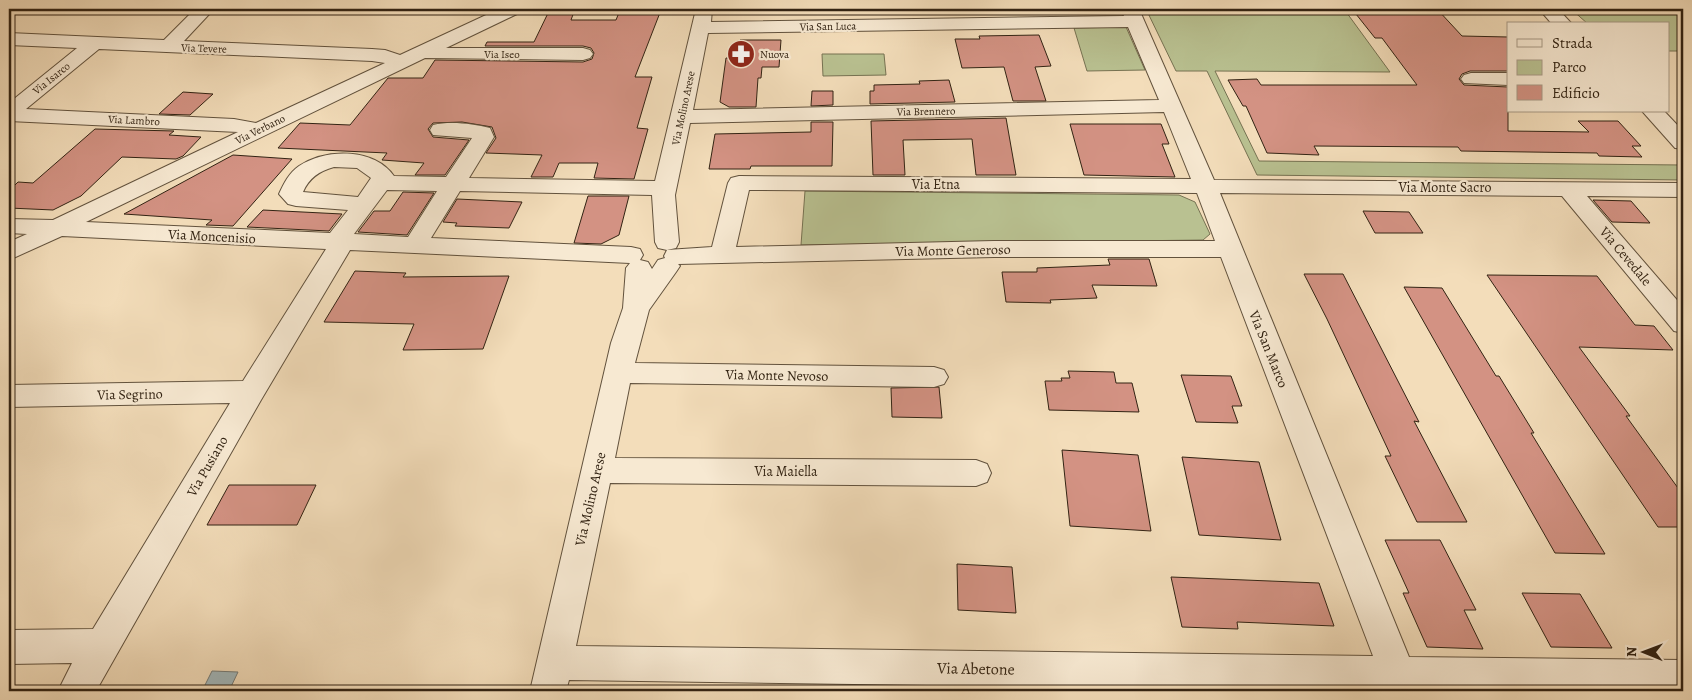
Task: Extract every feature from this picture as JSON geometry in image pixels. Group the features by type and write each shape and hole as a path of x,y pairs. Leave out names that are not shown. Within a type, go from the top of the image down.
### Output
{"street":[{"path":"168,47 205,9"},
{"name":"Via Verbano","path":"9,252 258,130 513,9"},
{"path":"1548,9 1561,22"},
{"name":"Via San Luca","path":"702,18 1132,15"},
{"name":"Via San Marco","path":"1132,15 1206,187 1402,682"},
{"name":"Via Molino Arese","path":"551,677 596,470 620,373 625,342 654,255 663,197 702,18"},
{"name":"Via Tevere","path":"9,39 372,55 385,56 392,66"},
{"name":"Via Isarco","path":"9,114 94,43"},
{"name":"Via Iseo","path":"422,51 432,54 583,54"},
{"name":"Via Iseo","path":"392,66 393,71 470,72"},
{"path":"1471,79 1507,79"},
{"name":"Via Brennero","path":"681,117 1172,106"},
{"path":"1653,112 1683,142"},
{"name":"Via Lambro","path":"9,114 234,125 258,130"},
{"path":"414,246 454,185 483,134 478,132 441,130"},
{"path":"363,204 296,198 291,194 295,184 307,168 328,161 348,161 370,166 381,173 383,177 382,183 454,185 663,197"},
{"name":"Via Pusiano","path":"76,691 339,242 363,204 382,183"},
{"name":"Via Etna","path":"722,255 739,183 1206,187"},
{"name":"Via Monte Sacro","path":"1206,187 1683,190"},
{"name":"Via Cevedale","path":"1568,188 1683,324"},
{"name":"Via Moncenisio","path":"9,226 414,246 654,255"},
{"name":"Via Monte Generoso","path":"654,255 994,249 1229,249"},
{"name":"Via Monte Nevoso","path":"620,373 934,377"},
{"name":"Via Segrino","path":"9,396 250,392"},
{"name":"Via Maiella","path":"596,470 976,473"},
{"path":"9,647 103,646"},
{"name":"Via Abetone","path":"551,677 1402,682 1683,678"}],"green space":[{"path":"1146,9 1344,9 1390,72 1215,71 1259,161 1683,165 1683,180 1257,175 1207,71 1176,71"},
{"path":"1571,9 1683,9 1683,51 1670,51 1670,22 1586,22"},
{"path":"1126,27 1145,70 1087,71 1074,28"},
{"path":"822,54 884,54 886,75 823,76"},
{"path":"805,191 1179,195 1195,202 1210,234 1203,240 801,245"}],"water":[{"path":"212,671 238,672 229,691 202,691"}],"building":[{"path":"550,9 575,9 571,20 616,20 620,10 661,10 635,77 652,77 637,128 648,129 634,179 594,178 598,163 559,163 553,177 531,177 542,155 486,153 496,138 492,127 462,122 433,123 428,129 433,137 469,140 445,175 415,175 424,163 382,160 387,153 278,148 300,123 350,125 388,78 423,78 435,60 583,62 592,59 594,53 591,48 583,46 485,46 487,42 534,42"},
{"path":"1352,9 1437,9 1462,36 1507,37 1507,71 1470,71 1462,74 1459,79 1464,85 1507,87 1508,131 1589,132 1578,121 1618,121 1641,146 1632,146 1642,157 1599,156 1597,153 1461,151 1458,147 1314,146 1319,155 1267,153 1246,106 1243,106 1228,80 1257,79 1261,85 1417,85 1382,38 1375,38"},
{"path":"1039,35 1051,66 1035,67 1046,101 1013,101 1004,67 962,68 955,39 980,39 979,36"},
{"path":"740,40 781,40 779,67 762,67 761,78 758,78 756,107 729,107 720,102 726,58 737,58"},
{"path":"949,80 955,102 870,104 870,91 874,91 874,85 920,84 919,81"},
{"path":"812,91 833,91 833,105 811,106"},
{"path":"183,92 213,94 190,115 159,114"},
{"path":"1006,118 1016,175 976,175 972,139 903,140 905,175 873,175 871,121"},
{"path":"811,122 833,122 832,166 751,166 750,169 709,169 715,134 811,132"},
{"path":"1070,124 1161,124 1169,144 1162,144 1175,177 1084,175"},
{"path":"95,129 174,131 169,135 201,137 183,156 176,159 122,157 81,196 53,210 9,208 9,191 18,182 33,183"},
{"path":"233,155 292,159 233,226 206,225 212,220 124,214"},
{"path":"403,192 434,193 407,235 358,232 374,211 390,211"},
{"path":"588,196 629,196 619,235 601,244 574,243"},
{"path":"457,199 522,202 509,228 455,226 457,223 443,222"},
{"path":"1593,200 1631,201 1650,223 1612,222"},
{"path":"263,210 342,214 329,231 247,227"},
{"path":"1363,211 1409,212 1423,233 1375,233"},
{"path":"1108,259 1149,259 1157,286 1092,285 1097,298 1050,300 1051,303 1006,302 1002,272 1037,272 1037,268 1110,265"},
{"path":"355,271 406,273 403,277 509,276 483,349 403,350 414,324 324,322"},
{"path":"1304,274 1343,274 1419,422 1414,421 1467,522 1417,522 1385,456 1391,456"},
{"path":"1487,275 1597,276 1635,325 1654,326 1673,350 1579,347 1630,416 1626,416 1683,495 1683,527 1658,527"},
{"path":"1404,287 1442,288 1496,376 1499,376 1534,433 1531,433 1605,554 1555,553"},
{"path":"1068,371 1114,372 1116,383 1132,383 1139,412 1049,410 1045,381 1062,381 1061,378 1070,378"},
{"path":"1181,375 1231,376 1242,406 1232,406 1238,423 1196,422"},
{"path":"939,387 942,418 892,417 891,388"},
{"path":"1062,450 1138,455 1151,531 1070,526"},
{"path":"1182,457 1259,462 1281,540 1199,535"},
{"path":"229,485 316,485 297,525 207,525"},
{"path":"1385,540 1440,540 1476,610 1464,610 1483,649 1427,647 1403,593 1409,593"},
{"path":"957,564 1012,567 1016,613 958,610"},
{"path":"1171,577 1319,583 1334,626 1237,622 1238,629 1182,627"},
{"path":"1522,593 1580,594 1612,648 1551,647"}],"place":[{"name":"Nuova","path":"741,54"}]}
